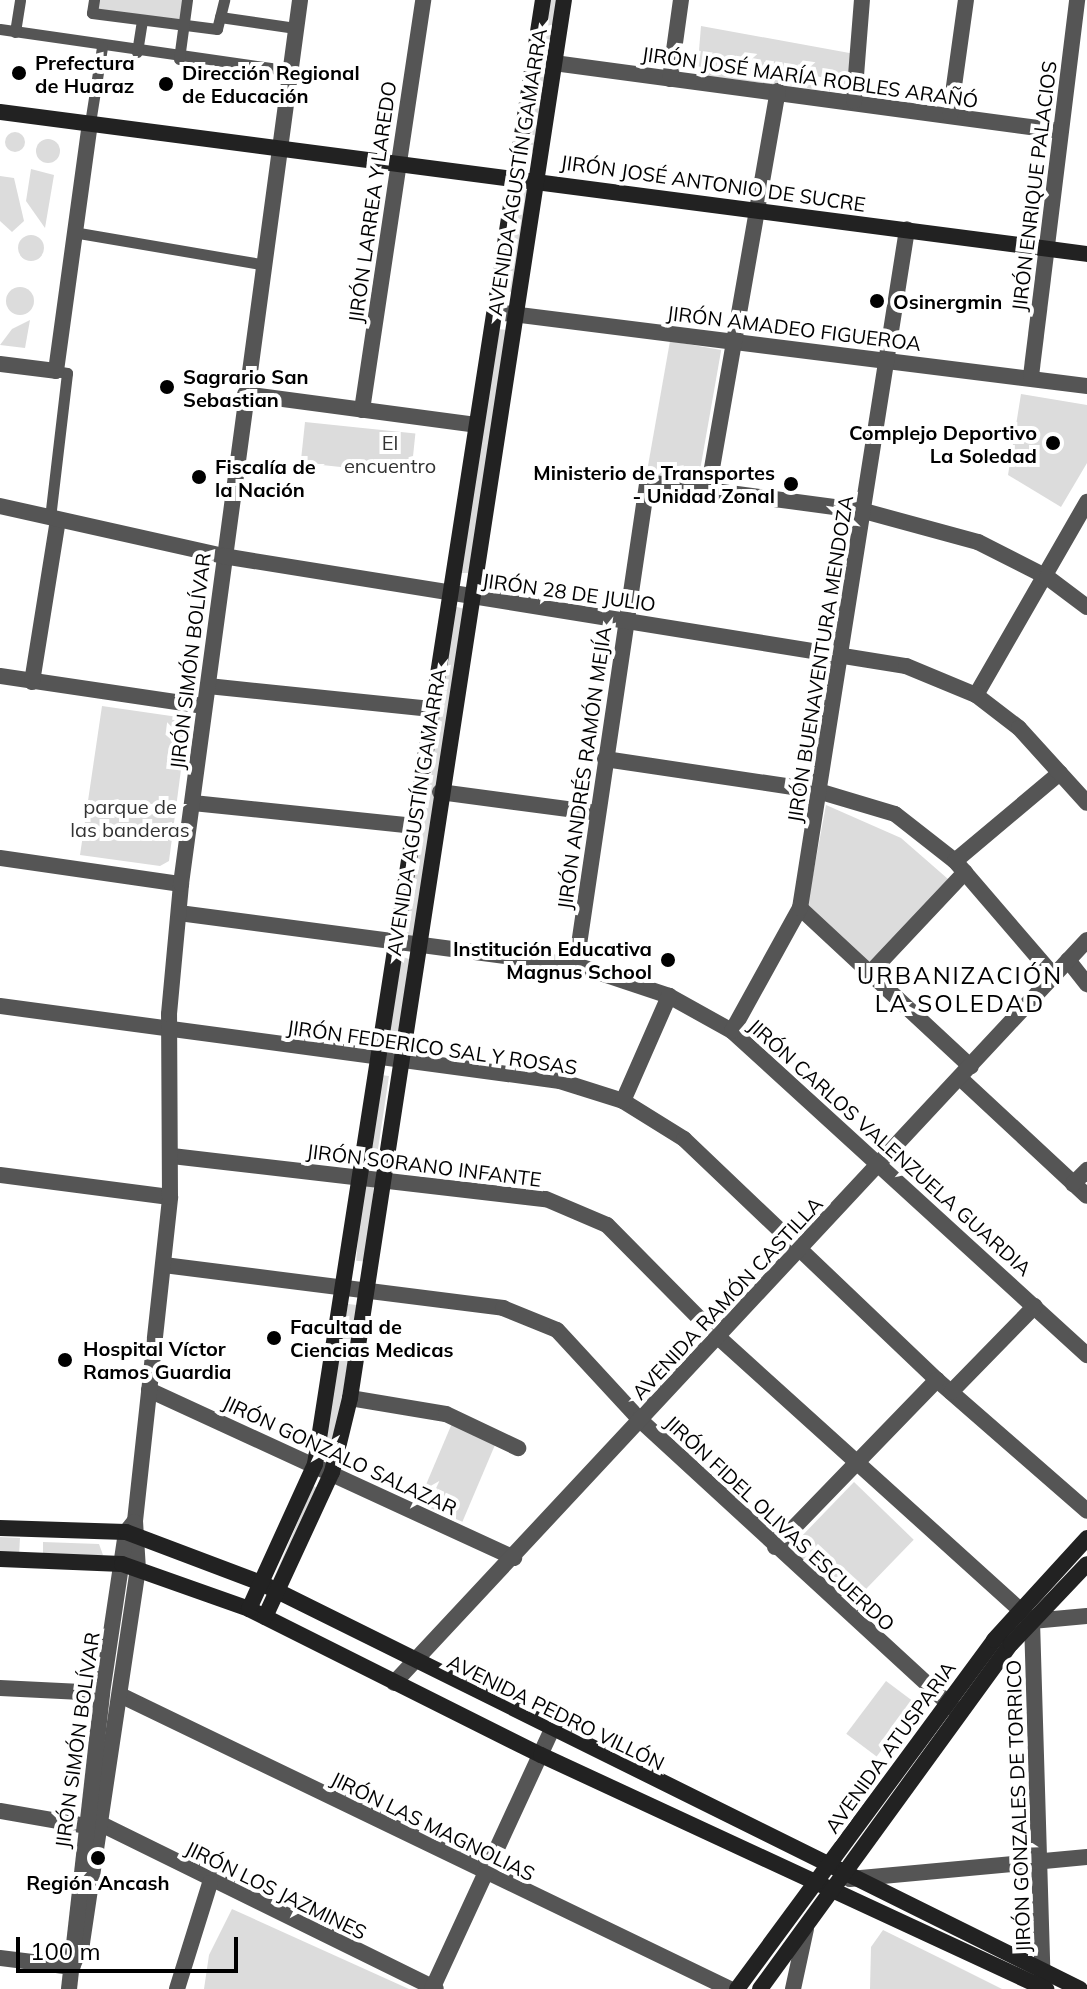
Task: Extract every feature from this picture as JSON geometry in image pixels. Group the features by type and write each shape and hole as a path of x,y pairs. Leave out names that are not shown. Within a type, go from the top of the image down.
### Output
{"main road":[{"name":"AVENIDA AGUSTÍN GAMARRA","path":"249,1609 315,1464 415,826 429,709 496,312 543,0"},
{"name":"AVENIDA AGUSTÍN GAMARRA","path":"265,1617 332,1472 350,1398 379,1178 564,0"},
{"name":"JIRÓN JOSÉ ANTONIO DE SUCRE","path":"0,112 515,176 1087,254"},
{"name":"AVENIDA PEDRO VILLÓN","path":"0,1528 134,1530 261,1583 410,1663 839,1873 1044,1984"},
{"path":"34,1560 35,1529"},
{"name":"AVENIDA ATUSPARIA","path":"839,1873 947,1704 1025,1616 1087,1538"},
{"name":"AVENIDA PEDRO VILLÓN","path":"0,1559 130,1567 249,1609 541,1755 825,1886 1044,1984 1080,1989"},
{"name":"AVENIDA ATUSPARIA","path":"737,1989 839,1873 961,1714 1025,1616 1087,1564"},
{"name":"AVENIDA ATUSPARIA","path":"760,1989 806,1929 825,1886"}],"street":[{"path":"15,32 20,0"},
{"path":"94,0 92,13 217,29 224,0"},
{"path":"179,59 187,0"},
{"name":"JIRÓN SIMÓN BOLÍVAR","path":"69,1989 93,1825 120,1695 130,1567 170,1197 171,1032 181,884 261,264 300,0"},
{"name":"JIRÓN LARREA Y LAREDO","path":"362,410 423,0"},
{"path":"670,79 681,0"},
{"path":"854,101 862,0"},
{"path":"950,115 966,0"},
{"name":"JIRÓN ENRIQUE PALACIOS","path":"1031,376 1077,0"},
{"path":"220,17 295,28"},
{"path":"137,52 142,21"},
{"path":"0,29 179,59 290,71"},
{"path":"56,371 73,232 102,47"},
{"name":"JIRÓN JOSÉ MARÍA ROBLES ARAÑÓ","path":"554,63 1060,131"},
{"path":"778,91 762,210 708,491 864,511 978,542 1047,577 1087,607"},
{"name":"JIRÓN BUENAVENTURA MENDOZA","path":"732,1031 800,908 907,229"},
{"path":"73,232 261,264"},
{"name":"JIRÓN AMADEO FIGUEROA","path":"496,312 735,344 1031,376 1087,386"},
{"path":"0,364 67,373 54,519 32,682"},
{"path":"245,394 476,425"},
{"name":"JIRÓN ANDRÉS RAMÓN MEJÍA","path":"576,965 647,482 708,491"},
{"path":"976,695 1047,577 1087,502"},
{"name":"JIRÓN 28 DE JULIO","path":"0,506 223,556 906,666 976,695 1060,773 1087,803"},
{"path":"0,676 204,706"},
{"path":"208,686 429,709"},
{"path":"605,759 818,791 895,814 960,866 1053,975"},
{"path":"869,974 960,866 1060,773"},
{"path":"440,792 597,813"},
{"path":"193,803 415,826"},
{"path":"0,858 181,884"},
{"path":"800,908 1087,1196"},
{"name":"JIRÓN CARLOS VALENZUELA GUARDIA","path":"179,913 576,965 669,996 732,1031 882,1162 1087,1355"},
{"name":"AVENIDA RAMÓN CASTILLA","path":"394,1683 514,1558 639,1419 1087,940"},
{"path":"1068,960 1087,984"},
{"path":"623,1101 669,996"},
{"name":"JIRÓN FEDERICO SAL Y ROSAS","path":"0,1006 171,1032 560,1081 623,1101 684,1139 802,1247 937,1380 1087,1511"},
{"name":"JIRÓN SORANO INFANTE","path":"172,1156 360,1175 546,1199 607,1225 717,1336 860,1459 1025,1616"},
{"path":"1073,1184 1087,1170"},
{"path":"0,1175 170,1197"},
{"name":"JIRÓN FIDEL OLIVAS ESCUERDO","path":"164,1265 363,1293 503,1308 557,1330 639,1419 775,1547 961,1714"},
{"path":"951,1392 1035,1306"},
{"path":"775,1547 937,1380"},
{"name":"JIRÓN GONZALO SALAZAR","path":"149,1390 514,1558"},
{"path":"350,1398 446,1414 518,1448"},
{"name":"JIRÓN SIMÓN BOLÍVAR","path":"93,1825 102,1693 130,1567"},
{"path":"1025,1616 1087,1616"},
{"name":"JIRÓN GONZALES DE TORRICO","path":"1025,1616 1044,1984"},
{"path":"0,1688 102,1693"},
{"name":"JIRÓN LAS MAGNOLIAS","path":"120,1695 481,1873 730,1989"},
{"path":"433,1988 481,1873 551,1732"},
{"name":"JIRÓN LOS JAZMINES","path":"0,1811 93,1825 433,1988"},
{"path":"839,1873 1087,1857"},
{"path":"177,1989 210,1883"},
{"path":"793,1989 806,1929"},
{"path":"0,1958 72,1967"}],"green space":[{"path":"94,0 187,0 183,26 92,13"},
{"path":"546,0 557,0 535,152 522,149"},
{"path":"701,26 855,54 853,94 697,75"},
{"path":"15,132 22,135 25,142 22,149 15,152 8,149 5,142 8,135"},
{"path":"48,139 56,143 60,151 56,159 48,163 40,159 36,151 40,143"},
{"path":"31,169 54,175 45,228 26,201"},
{"path":"0,176 14,178 24,221 12,232 0,221"},
{"path":"518,189 527,190 516,292 507,291"},
{"path":"31,235 40,239 44,248 40,257 31,261 22,257 18,248 22,239"},
{"path":"20,287 30,291 34,301 30,311 20,315 10,311 6,301 10,291"},
{"path":"30,320 25,348 0,345 12,329"},
{"path":"497,329 508,330 469,573 461,573"},
{"path":"670,341 721,350 698,482 647,473"},
{"path":"1021,394 1087,405 1087,463 1061,507 1008,475"},
{"name":"El encuentro","path":"305,422 415,434 411,474 301,463"},
{"path":"449,605 465,609 414,937 401,935"},
{"name":"parque de las banderas","path":"102,706 178,717 187,724 169,861 160,866 80,855"},
{"path":"826,805 901,838 948,879 869,967 807,907"},
{"path":"400,956 409,959 399,1037 388,1034"},
{"path":"381,1075 389,1076 375,1169 365,1168"},
{"path":"363,1182 374,1183 367,1262 356,1261"},
{"path":"348,1304 357,1305 332,1461 321,1459"},
{"path":"453,1421 497,1440 462,1522 418,1503"},
{"path":"854,1482 914,1540 850,1605 791,1547"},
{"path":"313,1486 320,1489 281,1583 273,1580"},
{"path":"0,1537 20,1538 19,1553 0,1552"},
{"path":"43,1542 99,1544 103,1555 43,1555"},
{"path":"886,1681 916,1704 877,1757 846,1734"},
{"path":"232,1909 409,1989 204,1989 209,1955"},
{"path":"883,1930 1002,1989 870,1989 871,1947"}],"place":[{"name":"Prefectura de Huaraz","path":"19,73"},
{"name":"Dirección Regional de Educación","path":"166,84"},
{"name":"Osinergmin","path":"877,301"},
{"name":"Sagrario San Sebastian","path":"167,387"},
{"name":"Complejo Deportivo La Soledad","path":"1053,443"},
{"name":"Fiscalía de la Nación","path":"199,477"},
{"name":"Ministerio de Transportes - Unidad Zonal","path":"791,484"},
{"name":"Institución Educativa Magnus School","path":"668,960"},
{"name":"Facultad de Ciencias Medicas","path":"274,1338"},
{"name":"Hospital Víctor Ramos Guardia","path":"65,1360"},
{"name":"Región Ancash","path":"98,1858"}],"district":[{"name":"URBANIZACIÓN LA SOLEDAD","path":"960,990"}]}
